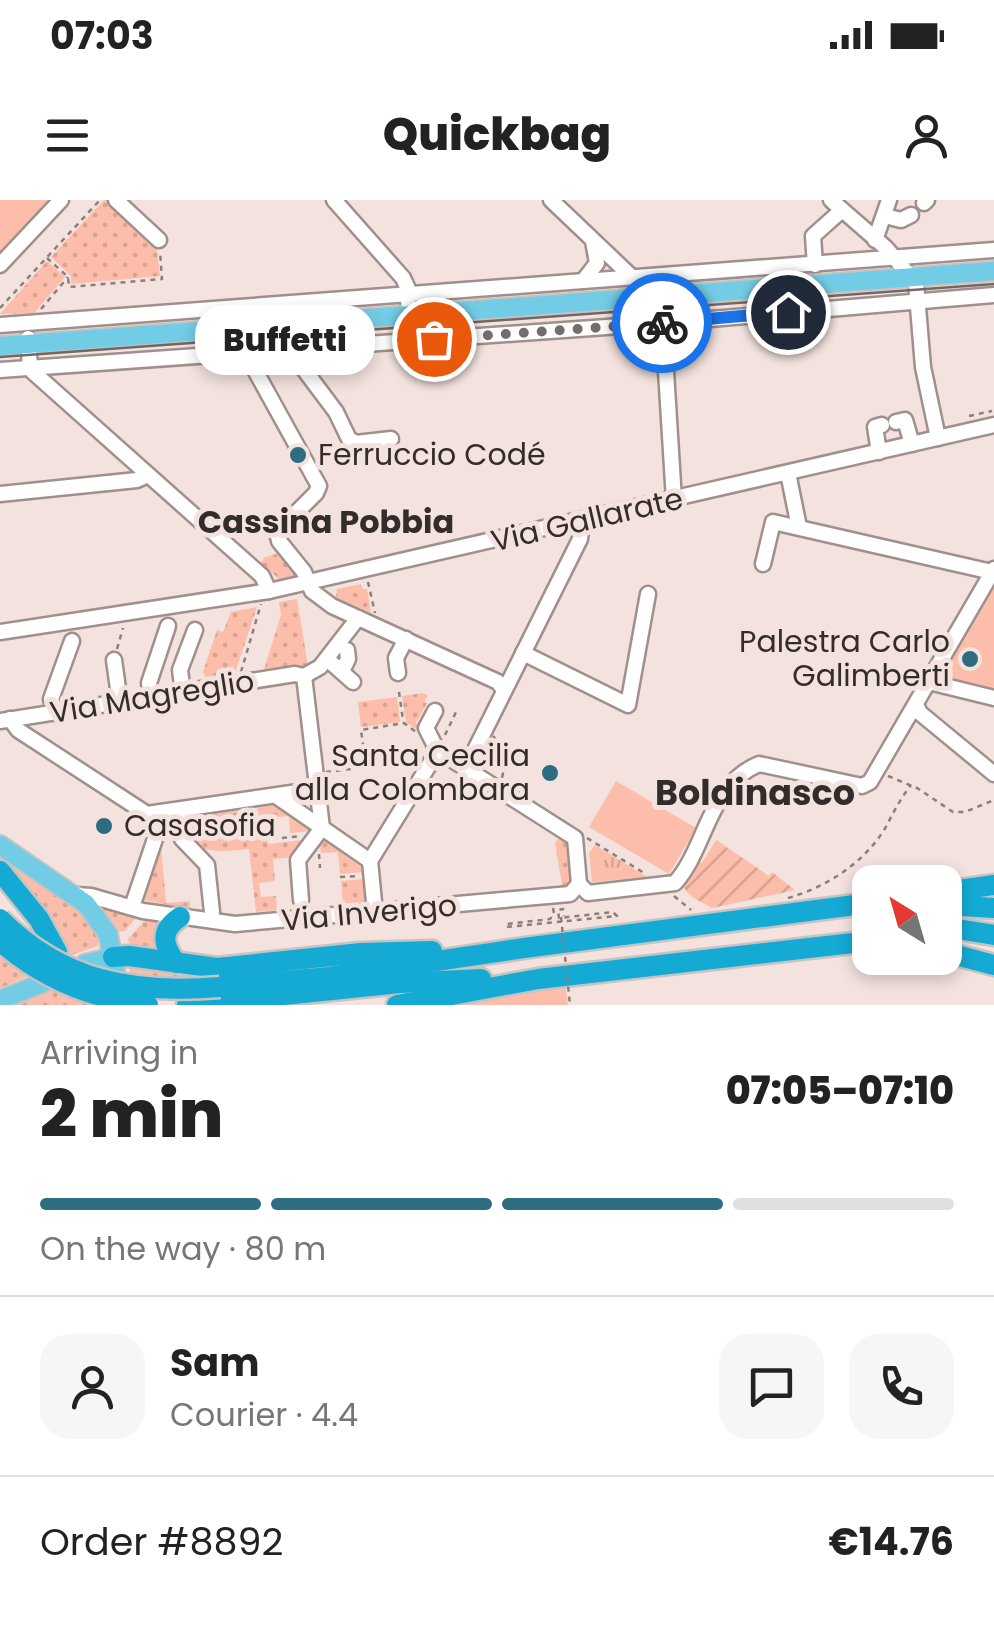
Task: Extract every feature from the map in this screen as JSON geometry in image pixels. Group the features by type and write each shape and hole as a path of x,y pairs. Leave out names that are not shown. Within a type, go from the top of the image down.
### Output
{"highway":[{"path":"0,871 39,919 58,952"},
{"path":"962,890 994,885"},
{"path":"962,906 994,908"},
{"path":"186,1005 220,995 524,948 852,907"},
{"path":"176,964 164,944 164,936 180,917"},
{"path":"0,919 39,951 98,979 146,989 220,995 538,979"},
{"path":"962,929 994,935"},
{"path":"0,941 20,958 64,983 104,998 148,1005"},
{"path":"397,1005 538,979 852,942"},
{"path":"115,967 129,956 217,968 361,953 524,948"},
{"path":"962,957 994,965"}],"main road":[{"path":"0,346 994,271"},
{"path":"0,845 76,896 108,934 115,967 85,964"},
{"path":"0,1002 45,982"}],"street":[{"path":"0,265 61,200"},
{"path":"116,200 159,240"},
{"path":"334,200 402,278 408,295 408,316"},
{"path":"551,200 636,280"},
{"path":"885,249 889,200"},
{"path":"815,265 813,236 837,205 912,277 918,301 923,367 938,438"},
{"path":"885,216 901,220 912,216"},
{"path":"857,262 862,228"},
{"path":"584,282 596,263 592,240"},
{"path":"0,325 857,262 885,249 994,250"},
{"path":"652,278 662,323 674,500"},
{"path":"0,370 994,295"},
{"path":"31,321 30,368 262,576 265,597"},
{"path":"299,348 300,364 336,412 350,439 392,439"},
{"path":"245,352 319,486 316,494 277,532 318,598 498,682 504,690"},
{"name":"Via Gallarate","path":"0,632 265,597 308,583 938,438 993,418"},
{"path":"879,452 875,427 889,423 905,420 912,444"},
{"path":"788,473 798,526"},
{"path":"0,494 137,480 148,475"},
{"path":"466,768 580,539 582,521"},
{"path":"665,888 678,880 726,789 747,769 759,764 862,786 870,782 993,570 773,522 764,564"},
{"path":"523,653 628,706 648,594"},
{"path":"301,900 298,860 322,828 304,676 326,659 358,618"},
{"path":"152,697 149,682 168,626"},
{"path":"183,692 180,670 194,630"},
{"path":"398,674 396,658 406,639"},
{"path":"55,712 52,699 72,641"},
{"path":"342,670 348,659 347,650"},
{"path":"326,659 353,682"},
{"path":"114,660 120,703"},
{"name":"Via Magreglio","path":"5,720 296,674 304,676"},
{"path":"929,682 994,698"},
{"path":"916,705 920,713 994,774"},
{"path":"435,711 426,728 438,748 575,838 579,884"},
{"path":"5,720 139,811 158,814 319,789"},
{"path":"374,912 371,868 438,748"},
{"path":"276,796 371,868"},
{"path":"178,811 182,839 207,865 212,912"},
{"path":"132,907 159,828 158,814"},
{"name":"Via Inverigo","path":"76,896 235,924 570,894 579,884 588,893 665,888"}],"path":[{"path":"0,308 100,200"},
{"path":"47,258 68,277 69,287 162,279 159,240"},
{"path":"31,321 68,277"},
{"path":"970,416 993,418"},
{"path":"367,581 376,615"},
{"path":"241,677 241,663 265,597"},
{"path":"114,660 125,624"},
{"path":"399,692 404,724"},
{"path":"324,772 366,767 360,730 404,724 438,748 458,710"},
{"path":"492,735 506,756 498,788"},
{"path":"882,775 911,785 947,810 959,813 994,800"},
{"path":"782,899 818,887 854,864 886,826 911,785"},
{"path":"586,837 654,878 666,878 665,888 684,906 701,911"},
{"path":"340,878 371,868"},
{"path":"553,906 550,919 506,927 616,916 614,912 562,916 570,1005"}],"green space":[{"path":"0,200 49,200 0,252"},
{"path":"104,200 110,200 156,242 160,276 71,284 71,276 51,257"},
{"path":"47,261 65,277 34,313 0,314"},
{"path":"280,553 298,575 279,579 261,563 265,557"},
{"path":"361,584 367,589 371,613 336,597 337,589"},
{"name":"Palestra Carlo Galimberti","path":"994,587 994,691 940,679 946,669"},
{"path":"297,599 308,666 263,673 281,615 279,602"},
{"path":"257,607 234,676 207,681 203,672 217,630 223,632 231,612"},
{"path":"428,695 416,723 420,732 406,722 402,696"},
{"path":"397,697 400,722 361,727 358,702"},
{"path":"616,781 696,828 669,874 589,827"},
{"path":"275,805 312,831 290,833 289,816 259,819 257,808"},
{"path":"250,809 251,820 219,823 220,839 267,835 268,844 310,839 297,857 273,859 275,881 259,883 261,897 276,896 277,910 256,912 249,849 209,850 187,840 185,818"},
{"path":"319,836 363,872 340,874 338,852 321,853"},
{"path":"559,838 568,844 572,884 562,885 555,843"},
{"path":"716,840 795,890 712,908 692,897 681,885 695,860 702,863"},
{"path":"595,845 647,877 592,882 589,853"},
{"path":"161,847 166,903 190,901 190,909 144,900"},
{"path":"0,854 79,907 103,940 98,946 66,957 0,863"},
{"path":"363,879 365,902 343,904 341,881"},
{"path":"104,907 135,919 125,931 119,932 102,911"},
{"path":"147,918 166,919 164,955 135,948 127,940"},
{"path":"0,951 31,975 0,988"},
{"path":"403,959 192,982 128,975 136,966"},
{"path":"565,983 568,1005 437,1005"},
{"path":"56,987 116,1005 12,1005"}],"tram line":[{"path":"0,357 994,284"}],"way so far":[{"path":"434,339 662,323"}],"place":[{"name":"Buffetti","path":"434,339"},
{"name":"Ferruccio Codé","path":"298,455"},
{"name":"Palestra Carlo Galimberti","path":"970,659"},
{"name":"Santa Cecilia alla Colombara","path":"550,773"},
{"name":"Casasofia","path":"104,826"}],"district":[{"name":"Cassina Pobbia","path":"326,522"},
{"name":"Boldinasco","path":"755,793"}],"route":[{"path":"662,323 788,312"}]}
